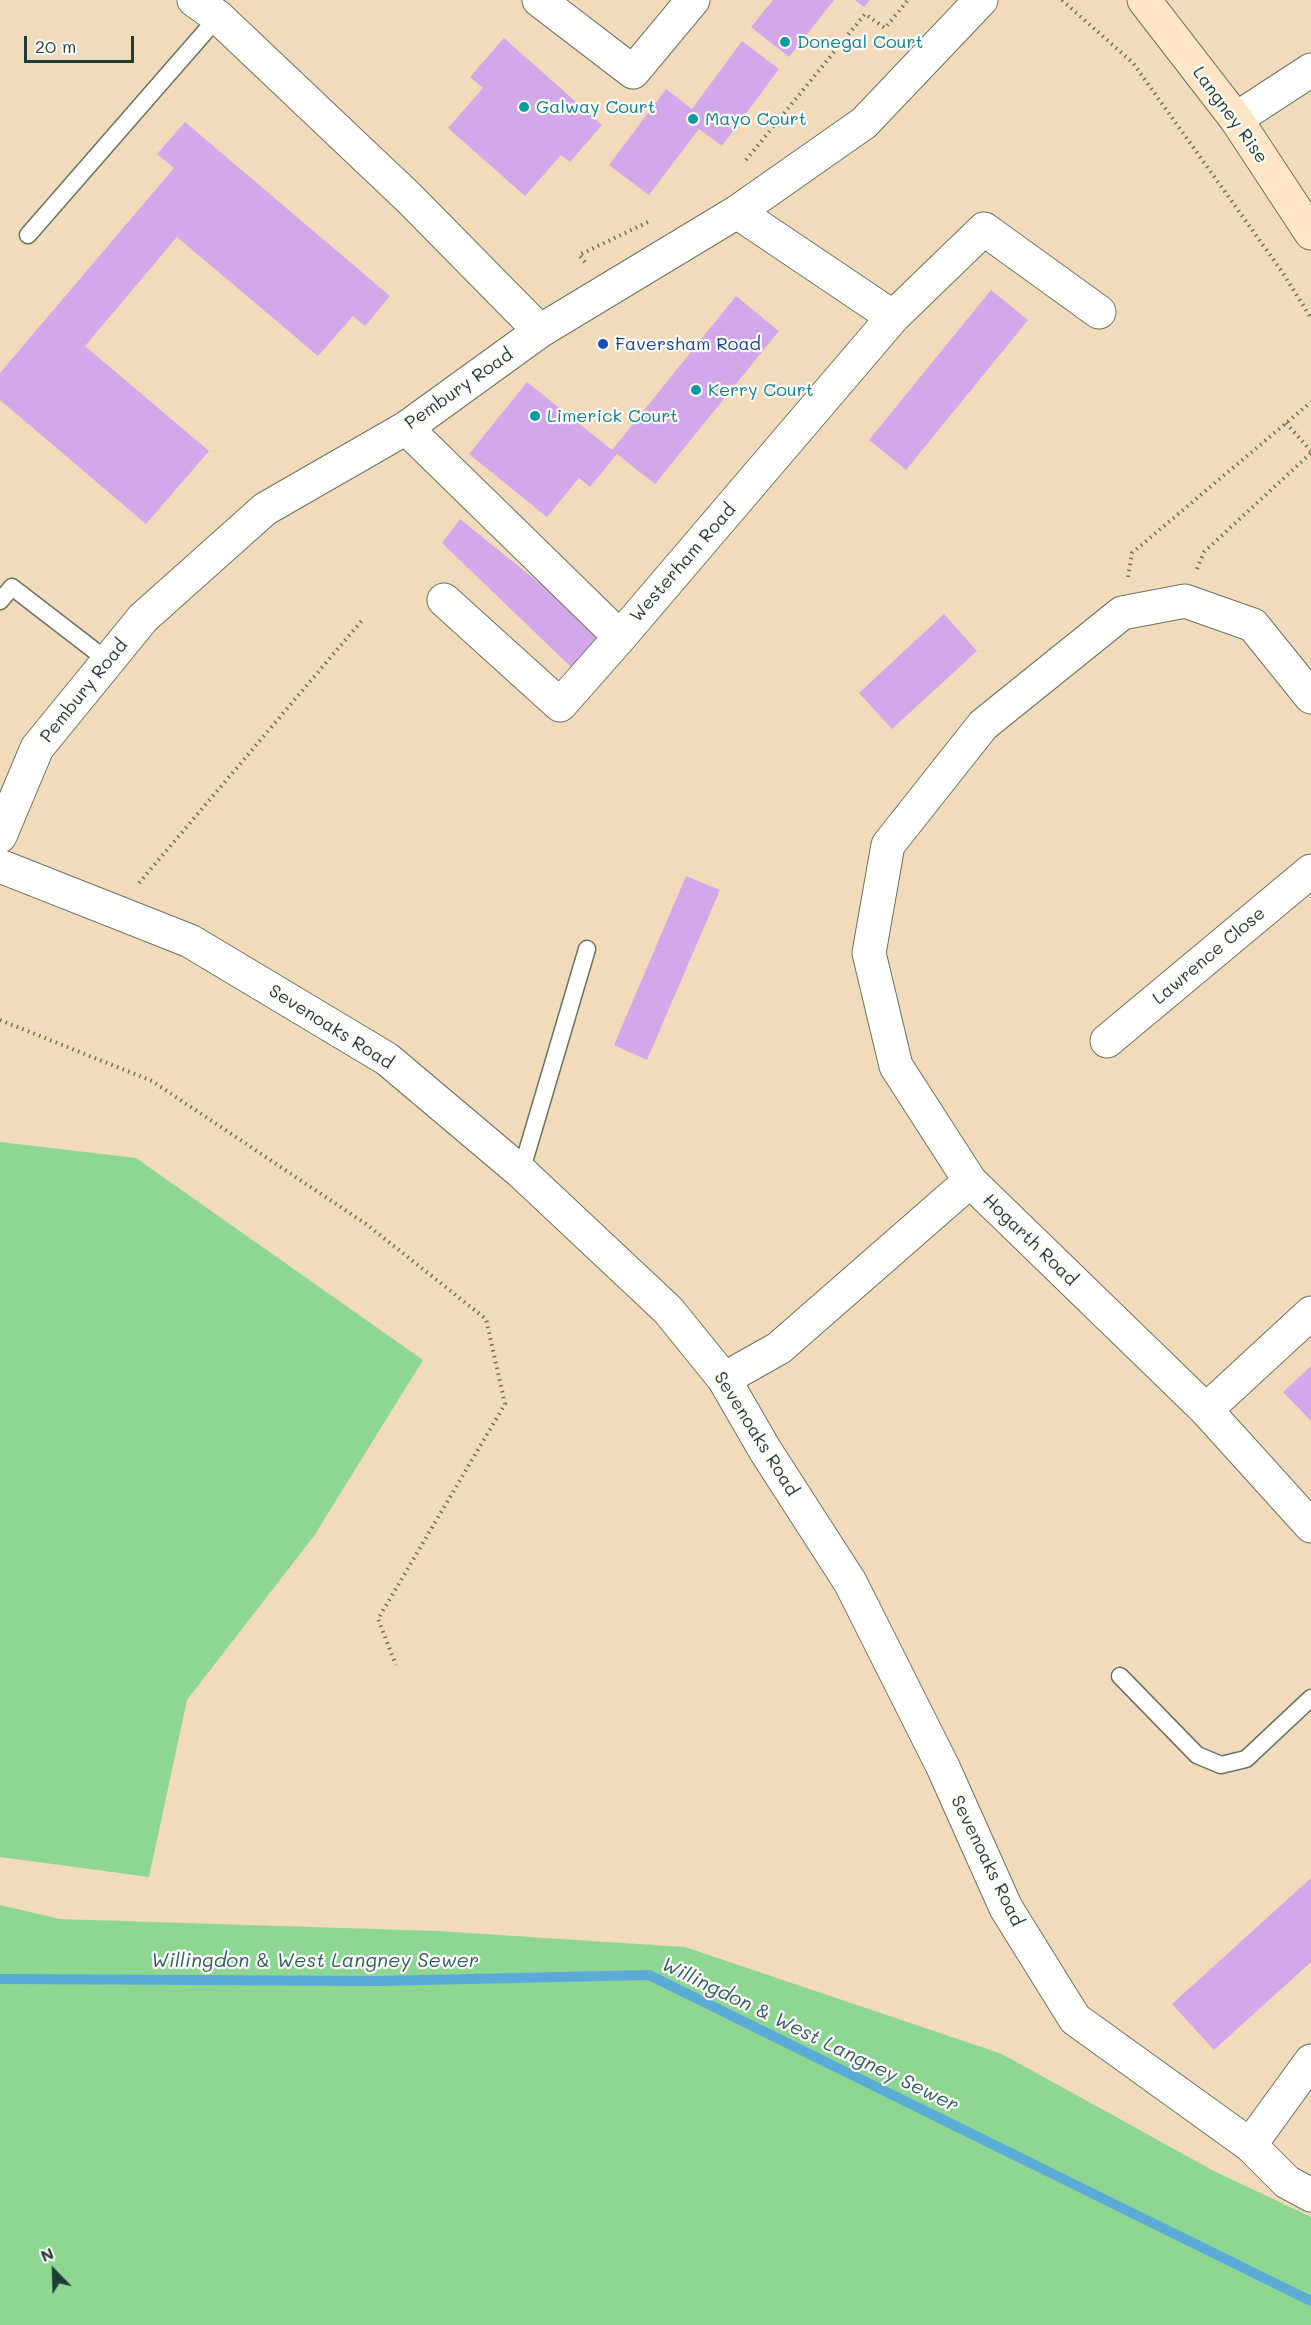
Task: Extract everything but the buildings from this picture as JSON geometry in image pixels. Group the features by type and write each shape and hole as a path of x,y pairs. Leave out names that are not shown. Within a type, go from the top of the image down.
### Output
{"main road":[{"name":"Langney Rise","path":"1144,0 1236,119 1311,233"}],"street":[{"path":"539,0 633,72 693,0"},
{"name":"Pembury Road","path":"0,836 37,748 143,618 265,509 406,428 540,331 737,212 864,123 981,0"},
{"path":"215,6 540,331"},
{"path":"1236,119 1311,70"},
{"path":"737,212 893,317"},
{"name":"Westerham Road","path":"406,428 620,637 893,317 984,228 1099,312"},
{"path":"444,600 560,705 620,637"},
{"path":"970,1181 896,1066 869,953 888,845 983,725 1122,613 1185,601 1253,625 1311,697"},
{"name":"Sevenoaks Road","path":"0,866 190,941 387,1059 521,1172 668,1310 724,1378 765,1450 850,1582 943,1767 1006,1908 1074,2019 1250,2145 1287,2182 1311,2195"},
{"name":"Lawrence Close","path":"1107,1041 1311,871"},
{"name":"Hogarth Road","path":"724,1378 779,1348 970,1181 1206,1410 1311,1526"},
{"path":"1206,1410 1311,1313"},
{"path":"1250,2145 1311,2061"}],"lane":[{"path":"28,235 215,6"},
{"path":"0,601 12,587 108,661"},
{"path":"521,1172 586,949"},
{"path":"1120,1676 1197,1755 1221,1765 1246,1759 1311,1698"}],"path":[{"path":"742,165 865,15 885,28 908,0"},
{"path":"1062,0 1133,63 1283,273 1311,318"},
{"path":"607,291 579,255 653,219"},
{"path":"1122,613 1132,553 1311,402"},
{"path":"1185,601 1204,552 1311,452 1287,423"},
{"path":"116,911 364,618"},
{"path":"0,1020 152,1081 366,1224 486,1319 505,1404 378,1618 396,1665"}],"green space":[{"path":"0,1142 136,1158 423,1360 314,1536 187,1700 149,1877 0,1857"},
{"path":"0,1905 60,1919 438,1931 685,1947 1002,2054 1214,2171 1311,2217 1311,2325 0,2325"}],"waterway":[{"name":"Willingdon & West Langney Sewer","path":"0,1979 379,1981 649,1975 1311,2301"}],"place":[{"name":"Donegal Court","path":"785,42"},
{"name":"Galway Court","path":"524,107"},
{"name":"Mayo Court","path":"693,119"},
{"name":"Faversham Road","path":"603,344"},
{"name":"Kerry Court","path":"696,390"},
{"name":"Limerick Court","path":"535,416"}]}
